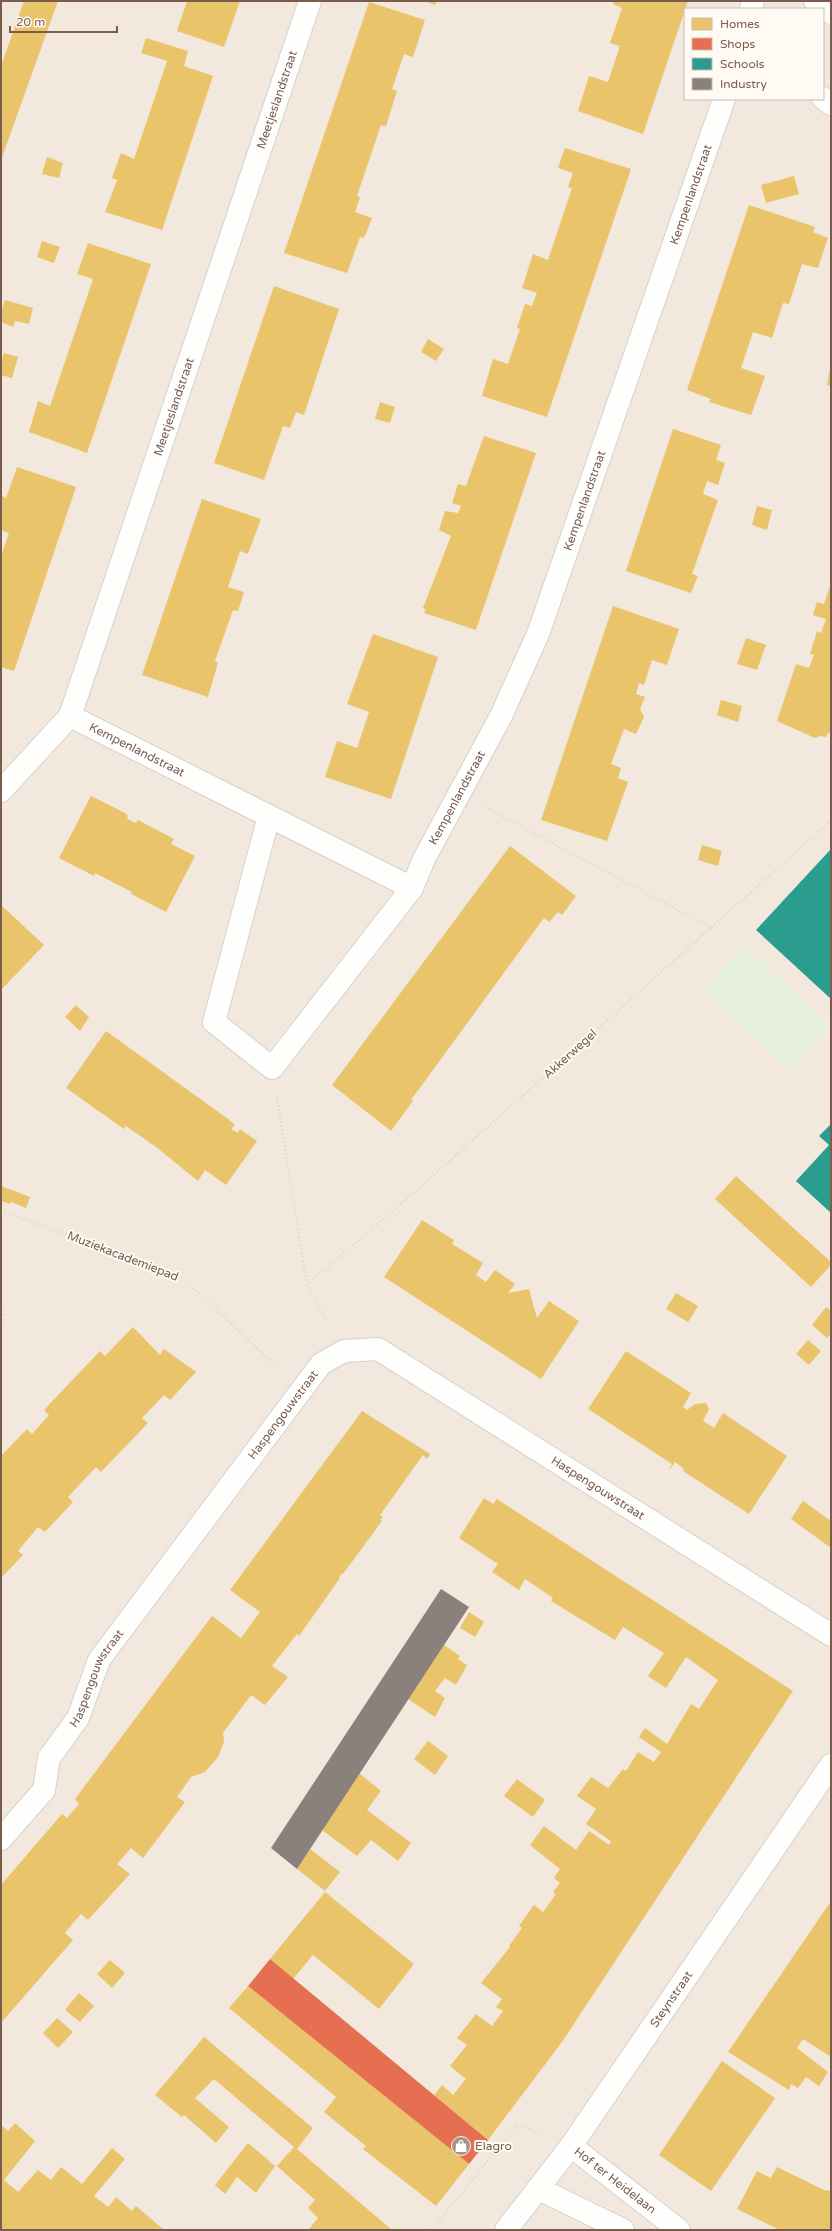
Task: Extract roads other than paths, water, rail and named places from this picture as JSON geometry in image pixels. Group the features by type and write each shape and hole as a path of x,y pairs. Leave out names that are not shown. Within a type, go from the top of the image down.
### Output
{"street":[{"name":"Meetjeslandstraat","path":"1,791 70,716 310,1"},
{"path":"815,1 831,13"},
{"name":"Kempenlandstraat","path":"269,816 214,1022 272,1068 412,888 424,860 501,716 538,634 724,100"},
{"name":"Kempenlandstraat","path":"70,716 412,888"},
{"name":"Haspengouwstraat","path":"1,1839 44,1790 49,1758 78,1718 99,1660 321,1364 344,1351 378,1349 831,1635"},
{"name":"Steynstraat","path":"506,2230 539,2190 571,2146 831,1765"},
{"name":"Hof ter Heidelaan","path":"571,2146 678,2230"},
{"path":"539,2190 623,2230"}],"place":[{"name":"Elagro","path":"461,2146"}]}
